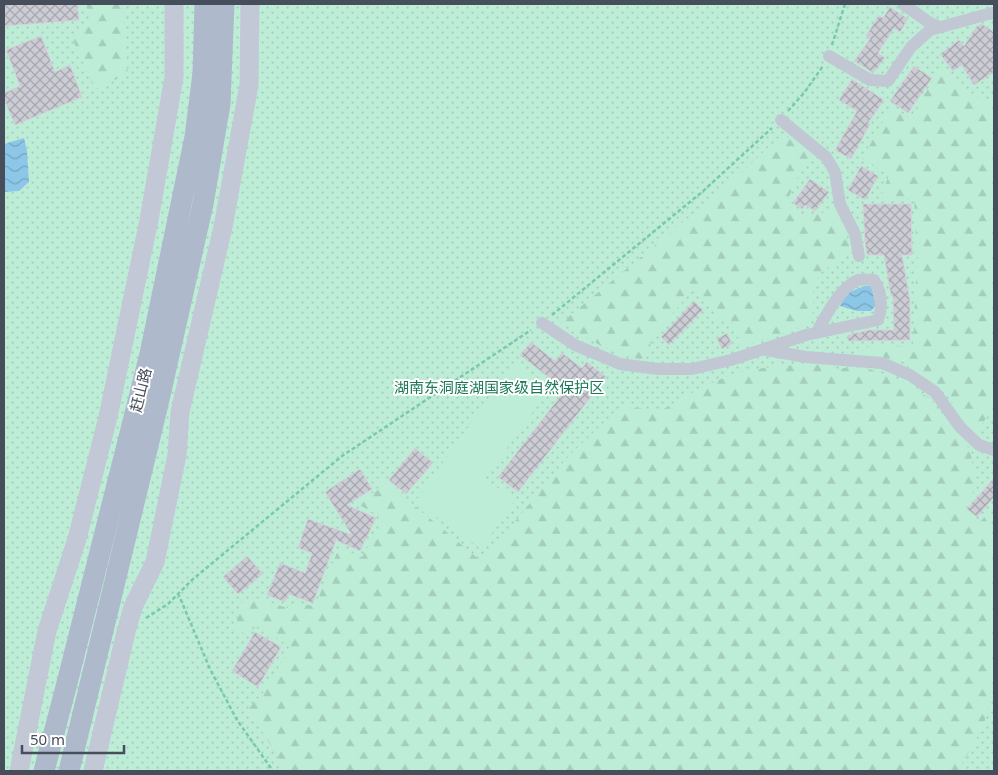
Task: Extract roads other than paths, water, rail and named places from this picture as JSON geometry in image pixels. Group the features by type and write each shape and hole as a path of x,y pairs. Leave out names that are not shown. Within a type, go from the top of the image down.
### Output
{"main road":[{"path":"19,771 47,631 77,539 108,417 149,220 174,77 174,4"},
{"name":"赶山路","path":"44,771 152,344 194,137 204,73 205,4"},
{"name":"赶山路","path":"70,771 158,404 203,204 220,104 224,4"},
{"path":"93,771 133,607 155,562 177,455 180,412 223,227 249,85 250,4"}],"street":[{"path":"903,4 930,23 940,27"},
{"path":"829,56 870,80 888,81 911,47 930,30 994,13"},
{"path":"781,120 826,156 835,172 840,204 855,234 859,256"},
{"path":"542,323 575,345 620,364 658,369 692,368 731,360 817,332 878,320 881,310 880,290 874,280 858,280 847,288 835,302 817,332"},
{"path":"763,350 806,357 882,363 910,375 935,392 960,427 979,445 994,450"}],"water":[{"path":"24,138 27,151 29,182 19,191 4,192 4,144"},
{"path":"864,286 871,286 876,305 871,311 857,311 840,306 847,293"}],"park label":[{"name":"湖南东洞庭湖国家级自然保护区","path":"499,388"}]}
